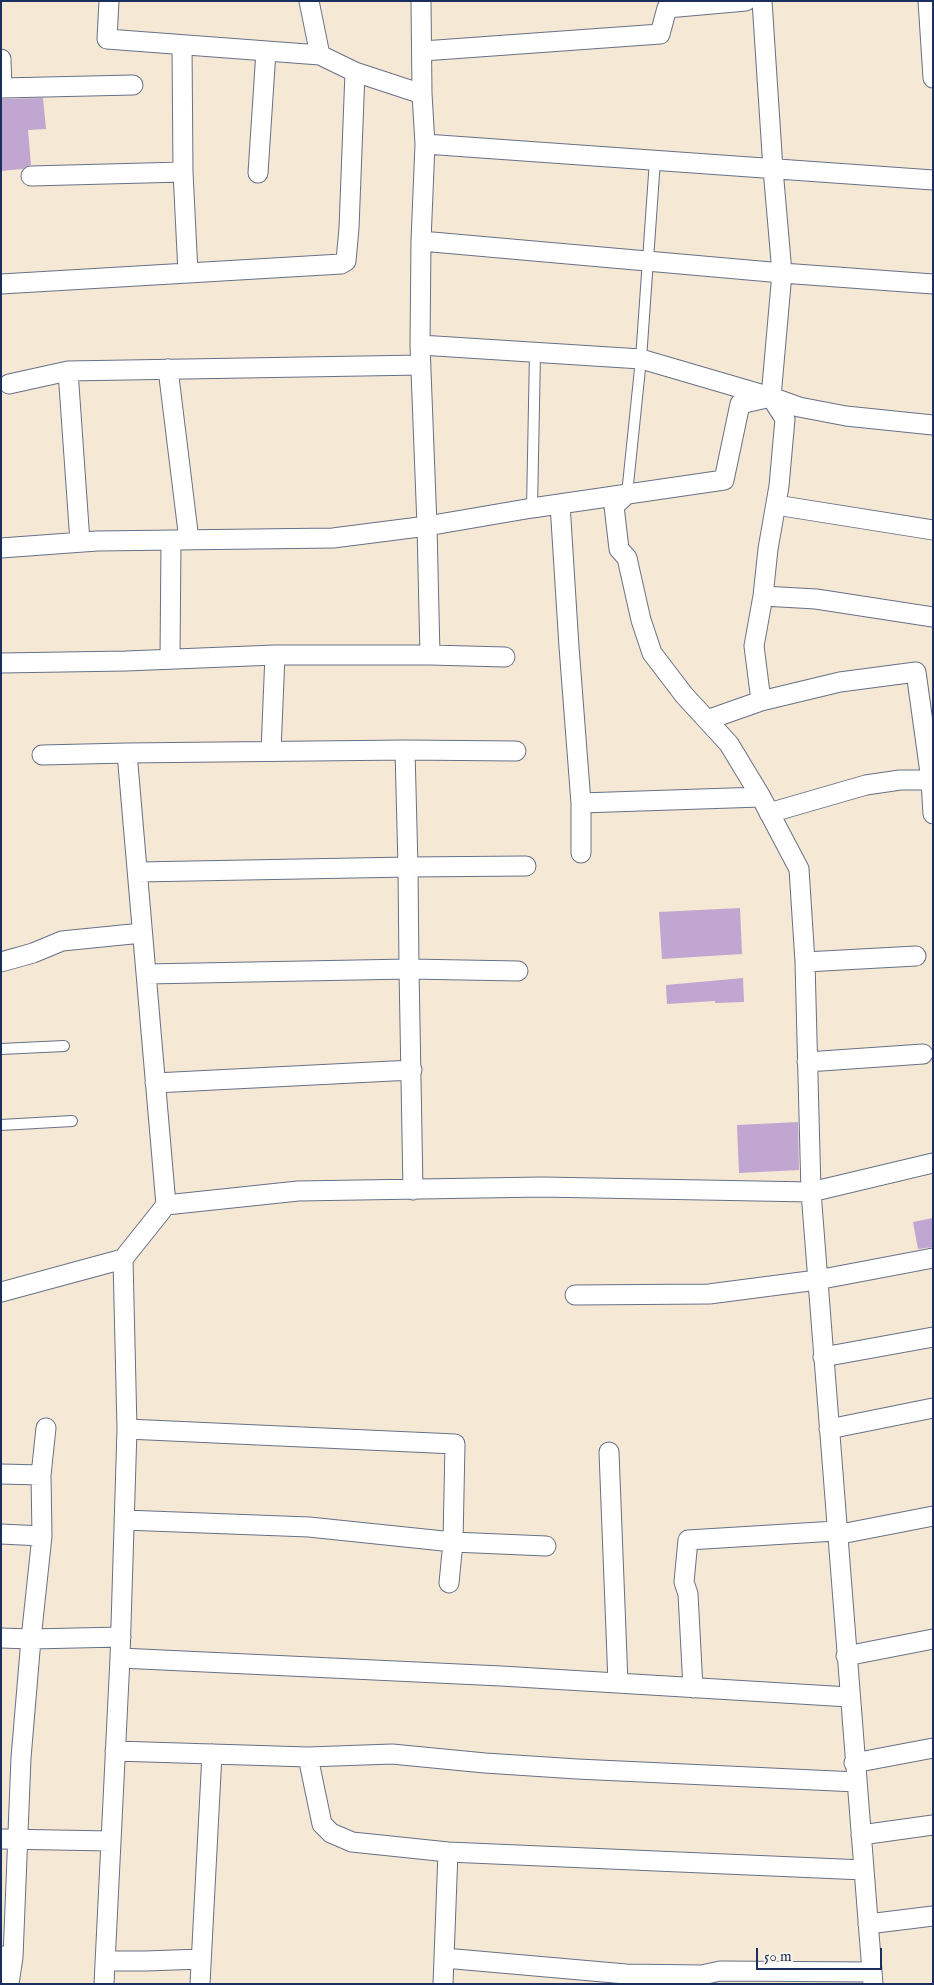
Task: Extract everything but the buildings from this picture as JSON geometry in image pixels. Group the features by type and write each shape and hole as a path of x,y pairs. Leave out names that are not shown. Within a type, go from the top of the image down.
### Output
{"street":[{"path":"109,1 107,39 320,55 355,72 422,94"},
{"path":"309,1 320,55"},
{"path":"421,1 422,94 425,144 421,240 420,365 428,526 430,655"},
{"path":"423,51 660,34 666,8 746,1"},
{"path":"761,701 754,646 776,506 785,419 771,397 782,273 772,169 762,1"},
{"path":"928,1 932,39 933,78"},
{"path":"182,45 183,172 188,273"},
{"path":"258,173 266,51"},
{"path":"1,59 2,88 133,85"},
{"path":"1,284 341,264 346,261 355,72"},
{"path":"425,144 933,180"},
{"path":"31,176 183,172"},
{"path":"421,240 782,273 933,284"},
{"path":"420,345 641,360 771,397 799,407 846,416 933,425"},
{"path":"9,384 68,371 420,365"},
{"path":"168,369 180,540 170,660"},
{"path":"68,371 80,542"},
{"path":"1,548 80,542 333,538 428,526 532,508 724,480 740,404 771,397"},
{"path":"444,1958 626,1979 702,1975 720,1971 873,1978 854,1763 811,1192 805,962 799,869 765,805 729,744 684,695 652,653 627,558 619,548 614,506 627,494"},
{"path":"560,504 581,803 581,853"},
{"path":"776,506 933,530"},
{"path":"763,596 816,599 933,617"},
{"path":"272,750 275,655"},
{"path":"1,663 170,660 275,655 506,657"},
{"path":"707,720 761,701 840,682 916,672 926,706 933,814"},
{"path":"42,755 272,750 516,751"},
{"path":"405,750 413,1190"},
{"path":"1,1292 123,1258 166,1205 127,753"},
{"path":"581,803 765,805 866,785 900,780 932,780"},
{"path":"138,872 408,866 526,866"},
{"path":"1,962 33,953 62,941 142,932"},
{"path":"805,962 916,956"},
{"path":"146,974 408,970 518,971"},
{"path":"807,1062 923,1054"},
{"path":"155,1083 412,1070"},
{"path":"166,1205 298,1191 542,1187 811,1192 933,1164"},
{"path":"104,1984 120,1658 127,1429 123,1258"},
{"path":"575,1294 709,1294 817,1280 933,1258"},
{"path":"823,1357 933,1337"},
{"path":"828,1429 933,1408"},
{"path":"9,1984 7,1956 9,1840 21,1758 42,1536 41,1475 46,1428"},
{"path":"127,1429 455,1444 453,1542 449,1583"},
{"path":"609,1452 618,1683"},
{"path":"1,1474 41,1475"},
{"path":"693,1688 688,1594 684,1582 688,1540 836,1531 846,1533 933,1516"},
{"path":"124,1520 309,1527 453,1542 546,1546"},
{"path":"1,1534 42,1536"},
{"path":"1,1638 120,1637"},
{"path":"846,1656 933,1639"},
{"path":"120,1658 618,1683 849,1697"},
{"path":"854,1763 933,1748"},
{"path":"115,1751 308,1757 392,1754 577,1769 857,1782"},
{"path":"200,1984 212,1754"},
{"path":"308,1757 322,1824 331,1833 352,1842 448,1852 864,1870"},
{"path":"861,1834 933,1825"},
{"path":"9,1840 110,1841"},
{"path":"443,1984 448,1852"},
{"path":"868,1924 933,1916"},
{"path":"105,1961 200,1958"}],"lane":[{"path":"627,494 641,360 655,160"},
{"path":"532,508 534,352"},
{"path":"1,1049 64,1046"},
{"path":"1,1125 72,1121"}]}
